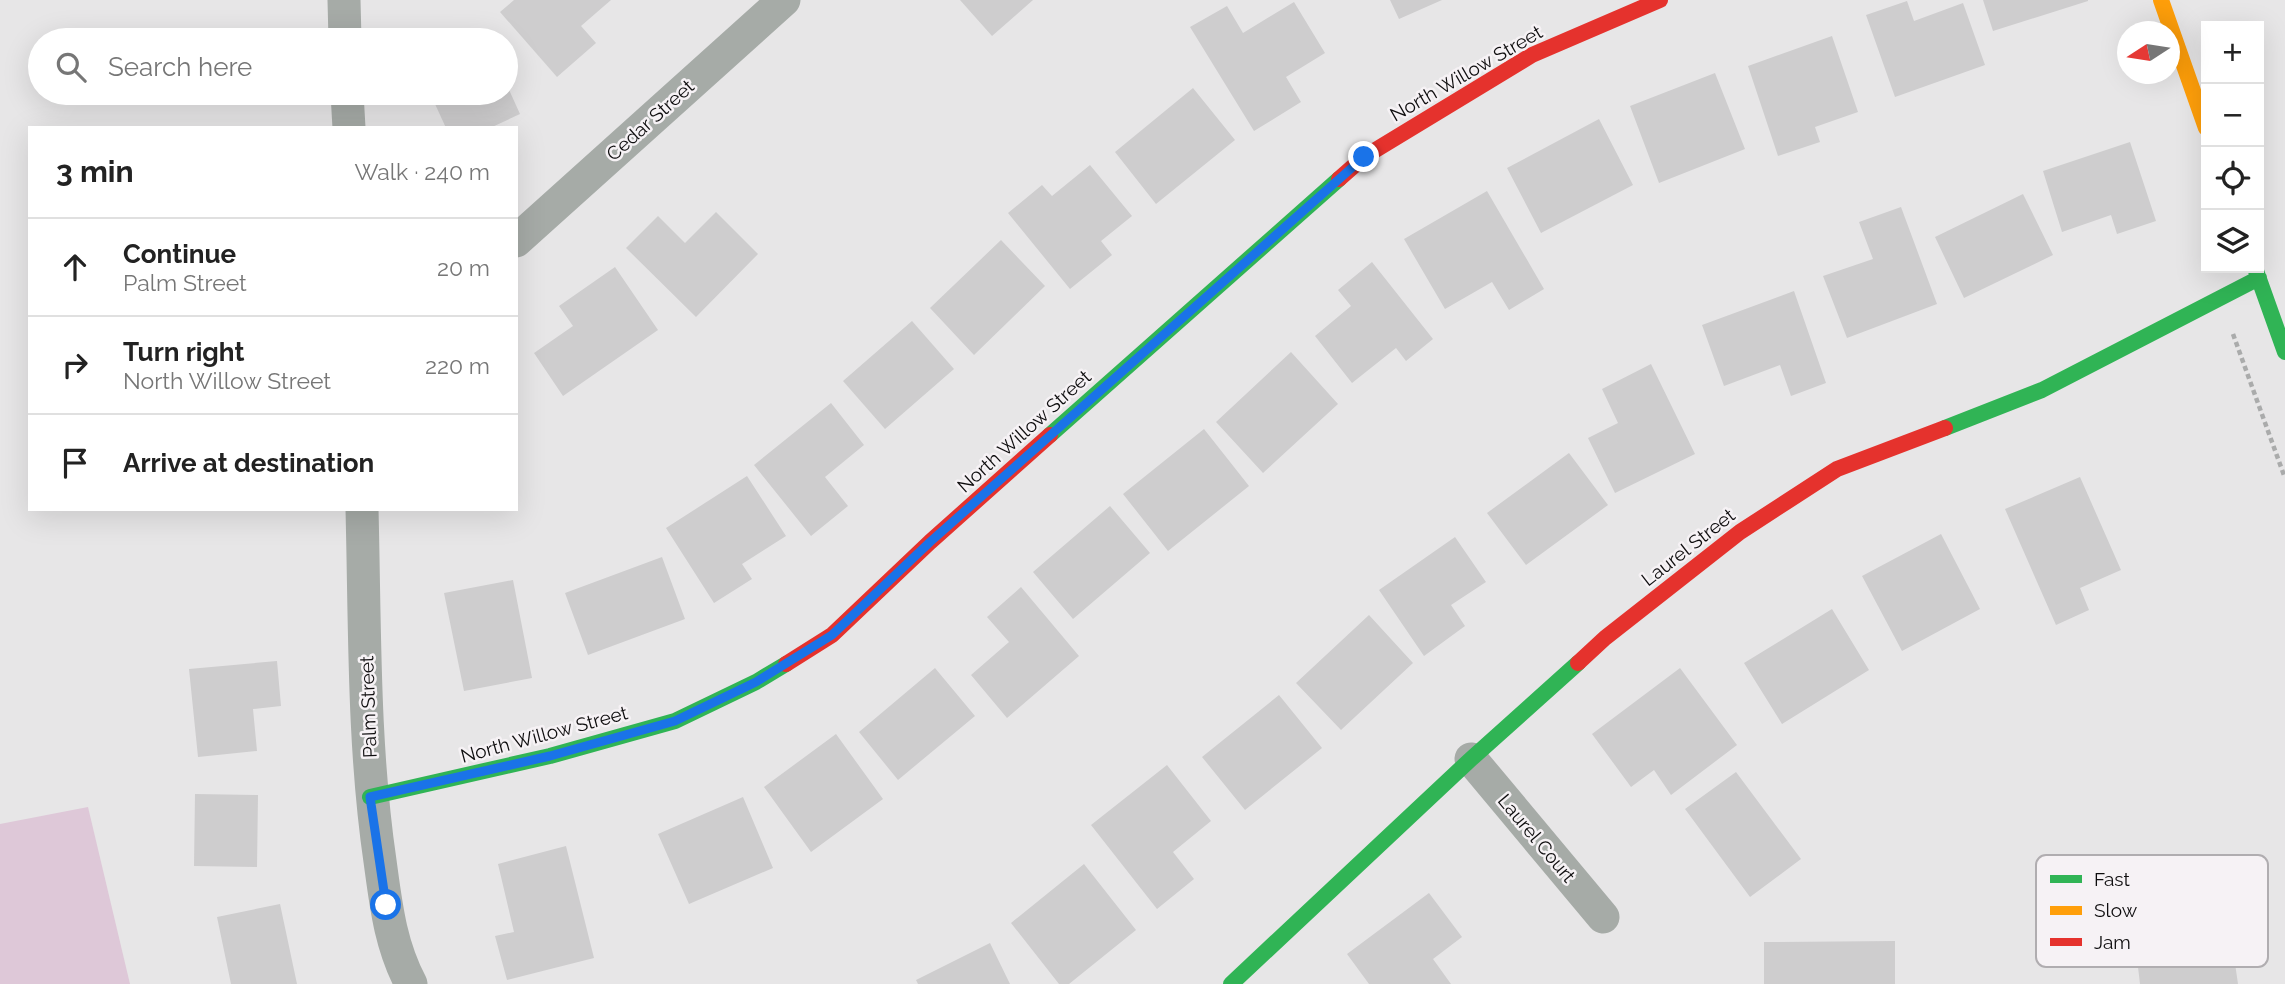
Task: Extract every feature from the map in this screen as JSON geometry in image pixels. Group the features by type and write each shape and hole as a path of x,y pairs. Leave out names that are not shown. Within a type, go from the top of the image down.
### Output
{"street":[{"path":"344,0 345,28"},
{"name":"Cedar Street","path":"518,239 784,0"},
{"name":"North Willow Street","path":"370,797 550,756 675,721 756,682 832,635 930,542 1364,157 1532,55 1660,0"},
{"path":"2161,0 2201,114"},
{"path":"348,105 349,126"},
{"path":"2257,273 2285,352"},
{"name":"Laurel Street","path":"1231,984 1471,759 1605,638 1740,532 1837,470 2042,390 2221,298 2257,273"},
{"name":"Palm Street","path":"362,511 370,797 394,945 397,958 411,984"},
{"name":"Laurel Court","path":"1471,759 1603,917"}],"path":[{"path":"2221,298 2285,478"}],"shaded area":[{"path":"88,807 130,984 0,984 0,824"}],"building":[{"path":"514,0 611,0 581,26 596,43 557,77 518,33 518,28 514,28 500,12"},
{"path":"960,0 1033,0 992,36"},
{"path":"1390,0 1442,0 1399,19"},
{"path":"1983,0 2088,0 2088,1 1993,31"},
{"path":"1907,1 1914,21 1963,3 1985,65 1895,97 1866,15"},
{"path":"1294,2 1325,53 1286,77 1301,102 1254,131 1190,27 1227,6 1243,33"},
{"path":"1832,36 1858,112 1815,127 1820,142 1778,156 1748,66"},
{"path":"1715,73 1745,149 1659,183 1630,106"},
{"path":"1193,88 1235,140 1156,204 1115,152"},
{"path":"435,105 516,105 520,114 494,126 445,126"},
{"path":"1599,119 1633,185 1541,233 1507,168"},
{"path":"2130,142 2156,221 2117,234 2111,215 2062,232 2043,171"},
{"path":"1090,165 1132,216 1101,241 1112,255 1070,289 1008,213 1042,185 1052,196"},
{"path":"1487,191 1544,289 1509,310 1492,282 1445,309 1404,239"},
{"path":"2023,194 2053,255 1964,298 1935,237"},
{"path":"1901,207 1937,304 1847,338 1823,276 1873,259 1859,222"},
{"path":"716,212 758,254 696,317 626,248 658,216 685,243"},
{"path":"1001,240 1045,286 974,355 930,308"},
{"path":"1372,262 1433,339 1406,361 1396,348 1352,383 1315,336 1351,306 1338,290"},
{"path":"615,267 658,330 563,396 534,353 573,326 559,306"},
{"path":"1794,291 1826,383 1791,396 1780,365 1724,386 1702,325"},
{"path":"912,321 954,369 885,429 843,381"},
{"path":"1291,352 1338,404 1263,473 1216,422"},
{"path":"1651,364 1695,454 1615,493 1588,438 1618,423 1602,389"},
{"path":"831,403 864,445 825,477 848,506 811,536 754,465"},
{"path":"1204,429 1249,486 1168,551 1123,494"},
{"path":"1569,453 1608,505 1526,565 1487,513"},
{"path":"747,476 786,536 742,564 752,579 714,603 666,528"},
{"path":"2080,477 2121,570 2080,588 2089,610 2056,625 2005,509"},
{"path":"1110,506 1150,553 1073,619 1033,572"},
{"path":"1941,534 1980,609 1902,651 1862,576"},
{"path":"1455,537 1486,582 1451,605 1465,626 1424,656 1379,590"},
{"path":"662,557 685,619 588,655 565,593"},
{"path":"513,580 532,678 464,691 444,593"},
{"path":"1021,587 1079,656 1007,718 971,675 1009,642 987,617"},
{"path":"1832,609 1869,670 1782,724 1744,663"},
{"path":"1369,615 1413,663 1341,730 1296,683"},
{"path":"277,661 281,706 253,709 257,751 198,757 189,669"},
{"path":"935,668 975,716 898,780 859,732"},
{"path":"1680,668 1737,745 1671,795 1654,770 1631,787 1592,734"},
{"path":"1279,695 1322,748 1245,810 1202,757"},
{"path":"836,734 883,799 811,852 764,787"},
{"path":"1167,765 1211,821 1173,852 1194,879 1157,909 1091,825"},
{"path":"1736,772 1801,859 1750,897 1685,809"},
{"path":"195,794 258,795 257,867 194,866"},
{"path":"743,797 773,868 689,904 658,834"},
{"path":"566,846 594,958 507,980 495,936 514,932 498,864"},
{"path":"1084,864 1136,930 1069,984 1059,984 1011,923"},
{"path":"1429,893 1462,937 1433,959 1451,984 1369,984 1347,954"},
{"path":"280,904 297,984 231,984 217,917"},
{"path":"1895,941 1895,984 1764,984 1764,942"},
{"path":"990,943 1010,984 918,984 916,980"},
{"path":"2138,967 2236,967 2238,984 2140,984"}],"traffic: fast":[{"path":"1050,435 1339,179"},
{"path":"2257,273 2285,352"},
{"path":"1945,428 2042,390 2259,278"},
{"path":"1231,984 1471,759 1578,663"},
{"path":"370,797 550,756 675,721 756,682 786,664"}],"traffic: slow":[{"path":"2161,0 2201,114"}],"traffic: jam":[{"path":"1339,179 1364,157 1532,55 1660,0"},
{"path":"1578,663 1605,638 1740,532 1837,469 1945,428"},
{"path":"786,664 832,635 930,542 1050,435"}],"route":[{"path":"386,905 370,797 550,756 675,721 756,682 832,635 930,542 1364,157"}]}
